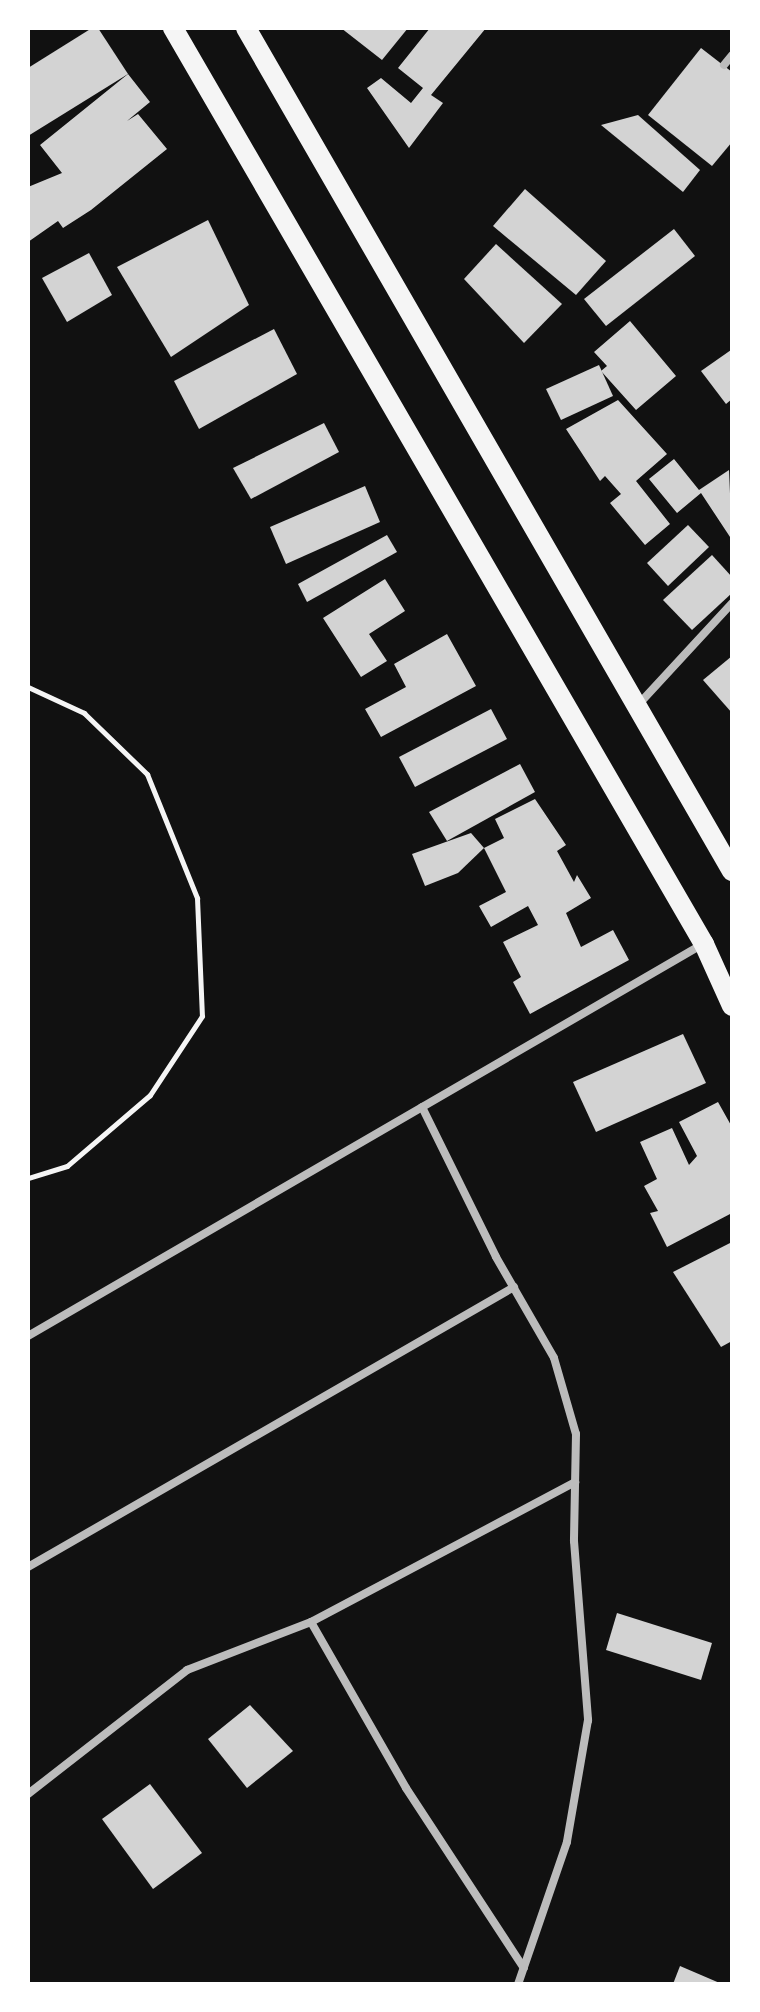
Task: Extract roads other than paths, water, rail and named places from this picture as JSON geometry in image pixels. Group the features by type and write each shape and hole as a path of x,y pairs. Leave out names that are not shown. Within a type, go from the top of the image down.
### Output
{"main road":[{"path":"173,28 704,944 732,1006"},
{"path":"246,28 732,871"}],"street":[{"path":"724,65 732,55"},
{"path":"637,706 732,603"},
{"path":"28,1336 704,944"},
{"path":"422,1107 554,1358 576,1434 574,1541 588,1720 567,1842 518,1984"},
{"path":"28,1567 514,1287"},
{"path":"28,1794 187,1670 311,1622 575,1482"},
{"path":"311,1622 406,1788 524,1968"}]}
